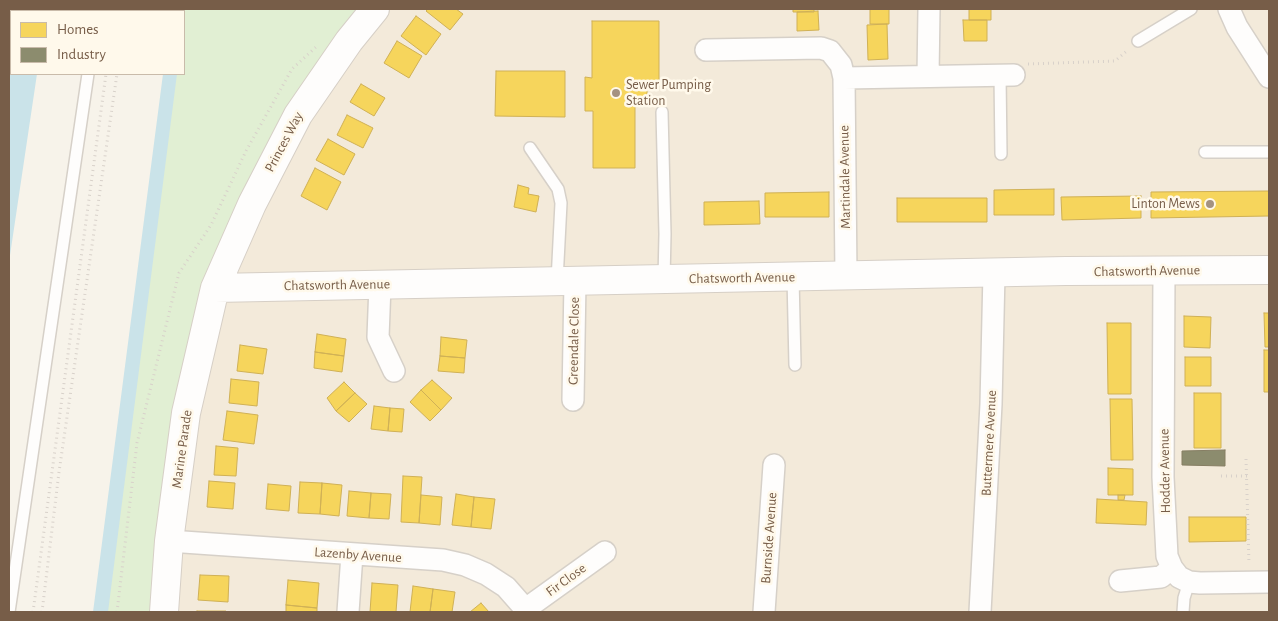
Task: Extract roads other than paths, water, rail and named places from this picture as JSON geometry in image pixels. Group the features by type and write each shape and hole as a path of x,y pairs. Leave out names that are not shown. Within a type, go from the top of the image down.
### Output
{"street":[{"name":"Princes Way","path":"215,288 252,204 298,115 349,41 375,9"},
{"path":"928,76 929,9"},
{"path":"1229,9 1237,27 1269,77"},
{"name":"Martindale Avenue","path":"706,50 821,48 830,51 841,64 844,78 846,276"},
{"path":"844,78 1007,75"},
{"name":"Chatsworth Avenue","path":"215,288 994,273 1269,270"},
{"name":"Hodder Avenue","path":"1164,271 1163,477 1167,556 1172,568"},
{"name":"Buttermere Avenue","path":"980,612 991,404 994,273"},
{"name":"Greendale Close","path":"566,281 574,400"},
{"path":"380,285 378,337 394,371"},
{"name":"Marine Parade","path":"164,612 169,541 186,414 215,288"},
{"name":"Burnside Avenue","path":"764,612 774,465"},
{"name":"Lazenby Avenue","path":"169,541 443,560 465,565 486,574 506,587 527,610"},
{"name":"Fir Close","path":"527,610 605,552"},
{"path":"348,612 352,554"},
{"path":"1120,582 1161,577 1172,568 1179,577 1189,582 1259,582"}],"lane":[{"path":"1138,41 1191,9"},
{"path":"9,612 88,75"},
{"path":"1001,154 1007,75"},
{"path":"662,112 665,234 664,279"},
{"path":"530,148 558,189 562,203 566,281"},
{"path":"1205,152 1269,152"},
{"path":"793,277 795,365"},
{"path":"1184,612 1184,598 1189,582"}],"water":[{"path":"9,9 48,9 10,10 10,75 37,75 9,262"},
{"path":"163,75 177,75 108,612 93,612"}],"place":[{"name":"Sewer Pumping Station","path":"616,93"},
{"name":"Linton Mews","path":"1210,204"}]}
